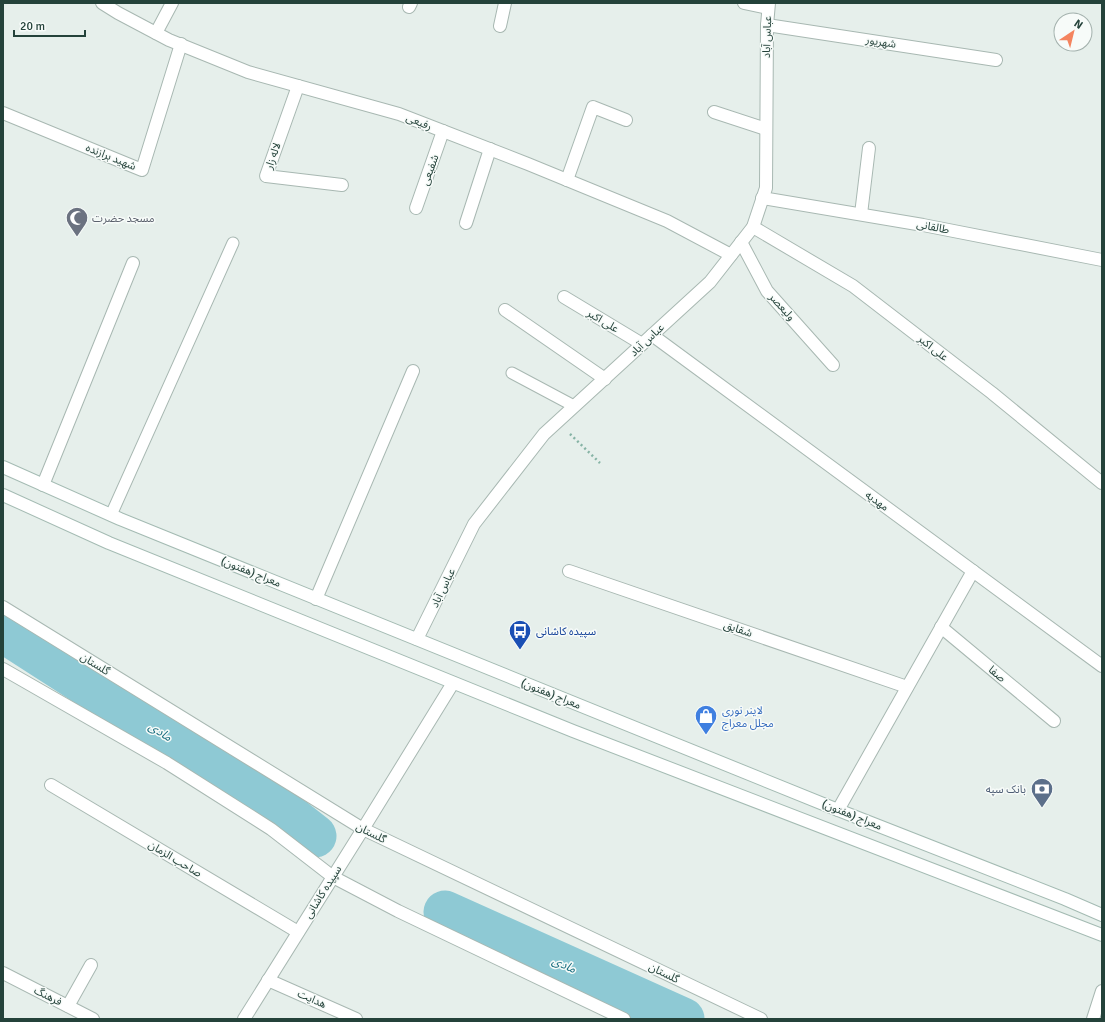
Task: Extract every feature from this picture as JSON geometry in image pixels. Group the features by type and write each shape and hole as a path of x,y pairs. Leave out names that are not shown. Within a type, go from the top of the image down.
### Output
{"street":[{"name":"رفیعی","path":"102,3 156,33 248,72 399,114 444,131 667,221 732,255"},
{"path":"156,33 172,3"},
{"path":"500,26 505,3"},
{"path":"744,3 769,5"},
{"name":"عباس آباد","path":"417,639 474,524 544,434 710,282 753,227 766,188 767,25 769,5"},
{"name":"شهریور","path":"767,25 996,60"},
{"name":"شهید برازنده","path":"3,113 142,170 181,44"},
{"name":"لاله زار","path":"298,86 266,176 342,185"},
{"path":"567,180 593,107 626,120"},
{"path":"714,112 766,129"},
{"name":"شفیعی","path":"416,208 444,131"},
{"path":"861,214 869,148"},
{"path":"466,223 490,149"},
{"name":"طالقانی","path":"762,198 923,225 1102,260"},
{"name":"علی اکبر","path":"753,227 853,286 992,393 1102,483"},
{"name":"ولیعصر","path":"741,242 767,291 833,365"},
{"path":"43,484 133,263"},
{"name":"علی اکبر","path":"564,297 642,344"},
{"path":"505,310 605,379"},
{"name":"مهدیه","path":"652,335 1102,666"},
{"path":"316,599 413,371"},
{"name":"معراج (هفتون)","path":"3,467 111,515 316,599 1102,915"},
{"name":"معراج (هفتون)","path":"3,495 109,542 453,683 573,731 1102,935"},
{"path":"838,810 973,571"},
{"name":"شقایق","path":"569,572 907,687"},
{"name":"گلستان","path":"3,608 363,829 761,1019"},
{"name":"صفا","path":"941,627 1054,721"},
{"path":"3,669 167,763 271,829 332,877 398,911 624,1019"},
{"name":"سپیده کاشانی","path":"244,1019 453,683"},
{"name":"صاحب الزمان","path":"51,785 298,932"},
{"path":"1058,917 1065,899"},
{"path":"68,1006 90,966"},
{"name":"فرهنگ","path":"3,973 93,1019"},
{"name":"هدایت","path":"268,980 356,1019"},
{"path":"1093,1019 1102,991"}],"lane":[{"path":"111,515 233,243"},
{"path":"512,373 574,406"}],"path":[{"path":"557,422 600,463"}],"waterway":[{"name":"مادی","path":"3,631 287,814 315,836"},
{"name":"مادی","path":"445,912 683,1019"}],"place":[{"name":"مسجد حضرت","path":"77,238"},
{"name":"سپیده کاشانی","path":"520,650"},
{"name":"لاینر نوری مجلل معراج","path":"706,736"},
{"name":"بانک سپه","path":"1042,808"}]}
